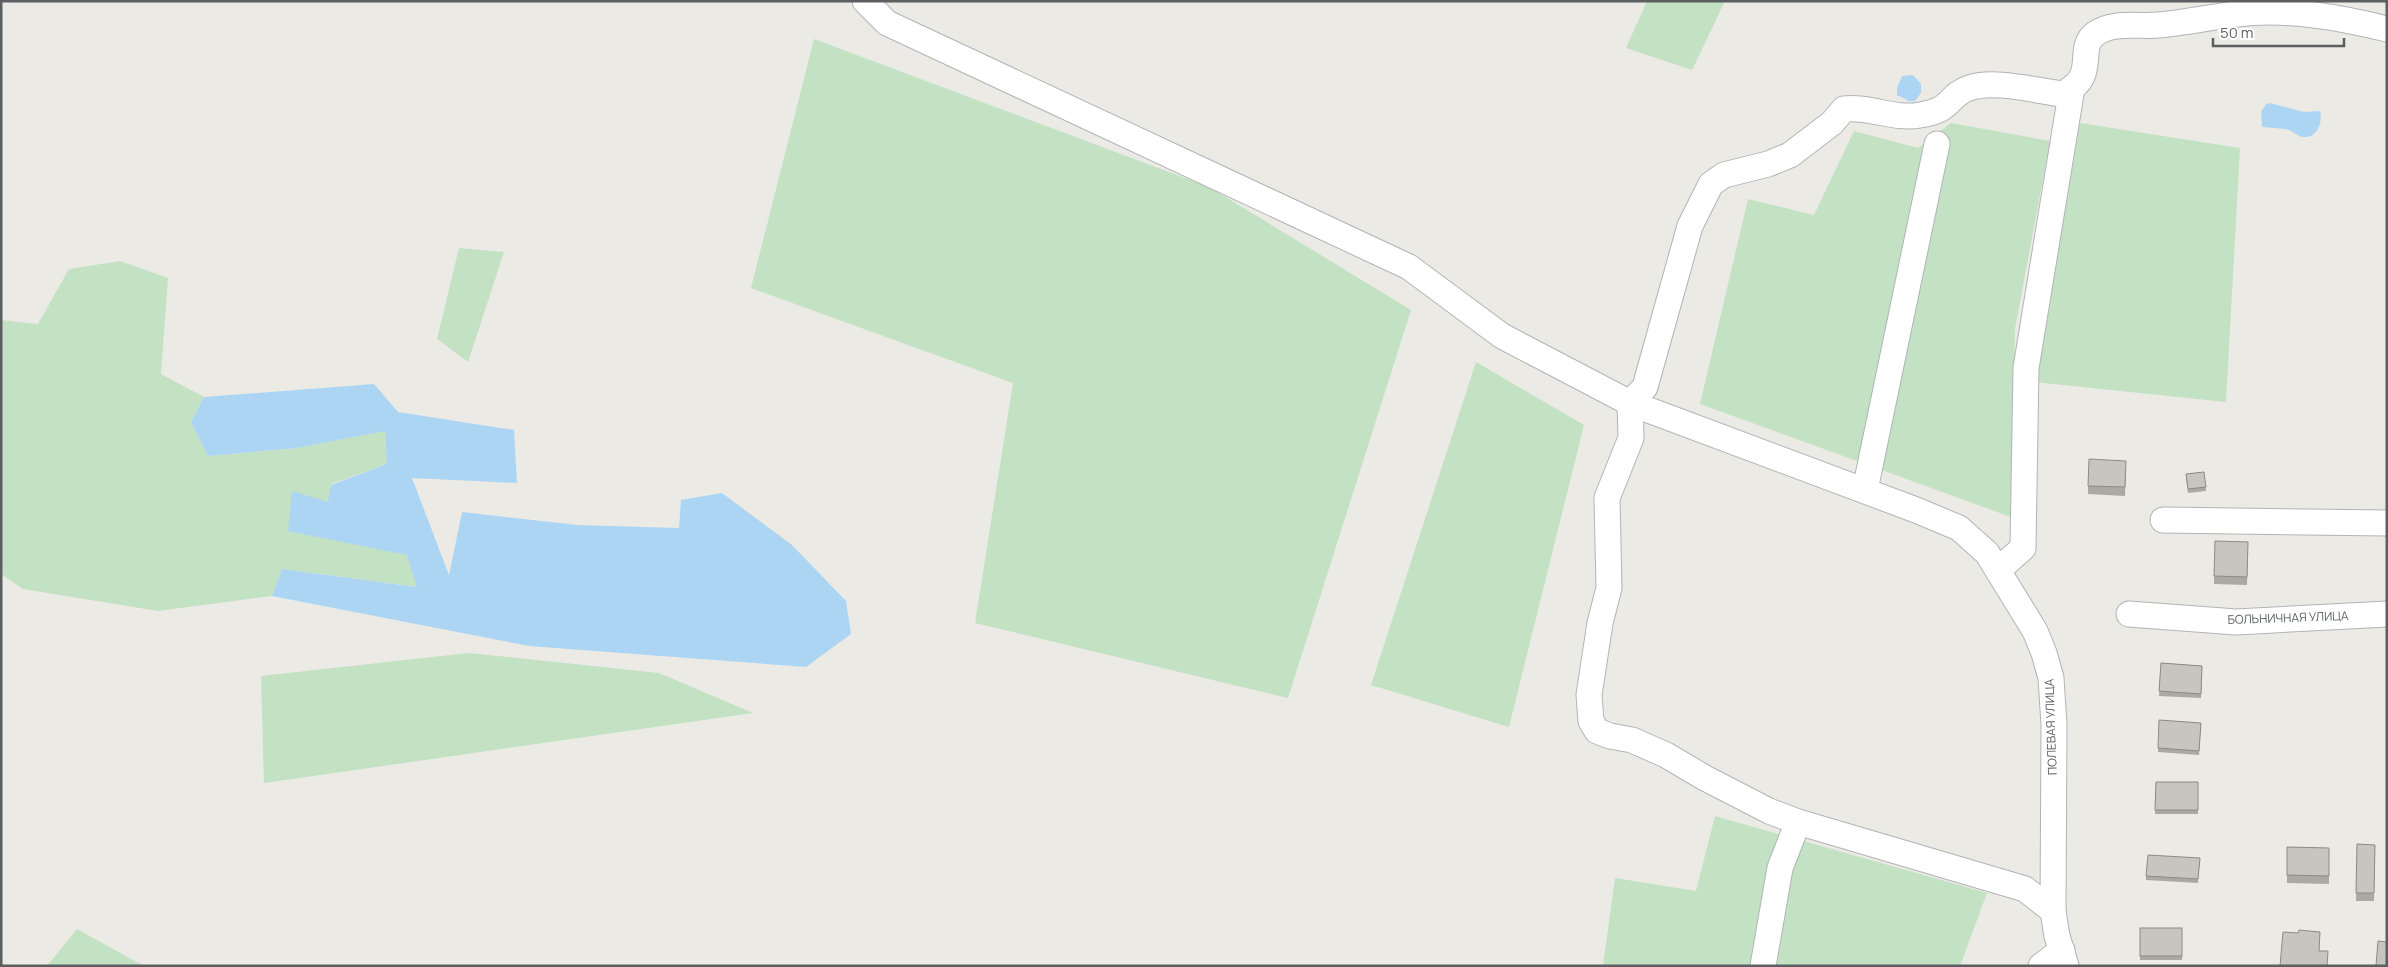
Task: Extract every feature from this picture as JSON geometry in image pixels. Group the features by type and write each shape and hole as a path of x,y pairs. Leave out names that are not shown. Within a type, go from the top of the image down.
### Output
{"street":[{"name":"ПОЛЕВАЯ УЛИЦА","path":"865,1 887,23 1410,267 1502,336 1630,403 1865,490 1959,528 1987,553 1998,570 2035,631 2051,678 2054,725 2053,911 2064,958"},
{"path":"2053,911 2025,889 1798,822 1769,811 1666,755 1632,740 1610,736 1597,730 1590,721 1589,695 1600,623 1609,588 1607,498 1631,438 1630,403 1645,387 1690,226 1711,184 1724,175 1768,164 1790,155 1832,123 1844,109 1861,107 1901,115 1919,115 1942,108 1954,95 1970,88 1989,84 2063,94 2072,88 2083,76 2085,53 2093,35 2106,28 2155,26 2237,14 2280,12 2325,16 2387,29"},
{"path":"1998,570 2023,548 2026,368 2072,88"},
{"path":"1865,490 1937,144"},
{"path":"2163,520 2387,523"},
{"name":"БОЛЬНИЧНАЯ УЛИЦА","path":"2129,614 2236,622 2387,614"},
{"path":"1762,966 1780,868 1798,822"},
{"path":"2041,966 2064,958"}],"green space":[{"path":"1647,1 1725,1 1692,70 1626,48"},
{"path":"814,39 1209,187 1411,310 1288,698 975,623 1013,383 751,288"},
{"path":"1951,123 2050,141 2015,329 2011,517 1700,404 1748,199 1814,215 1854,131 1918,148"},
{"path":"2080,123 2240,148 2226,402 2034,382"},
{"path":"459,248 504,252 468,362 437,339"},
{"path":"120,261 168,278 161,374 204,397 191,422 208,456 297,448 385,431 387,464 331,484 407,555 418,587 282,569 272,596 158,611 23,589 1,574 1,320 38,324 69,269"},
{"path":"1476,362 1584,425 1509,727 1371,685"},
{"path":"469,653 659,673 753,713 264,783 261,676"},
{"path":"1715,816 1987,893 1960,966 1603,966 1615,878 1696,891"},
{"path":"77,929 144,966 47,966"}],"water":[{"path":"1913,75 1921,84 1921,93 1915,101 1909,101 1897,95 1897,88 1902,76"},
{"path":"2270,103 2304,112 2320,111 2321,120 2316,132 2309,137 2304,137 2286,129 2262,127 2261,112 2266,104"},
{"path":"374,384 398,412 514,430 517,483 412,478 449,575 462,512 577,525 679,528 681,500 722,493 792,545 846,601 851,634 806,667 529,646 272,596 282,569 417,587 407,555 288,531 292,491 328,502 331,485 387,464 385,431 297,448 208,456 191,422 204,397"}],"building":[{"path":"2089,459 2126,461 2125,487 2088,486"},
{"path":"2204,472 2206,487 2188,489 2186,474"},
{"path":"2215,541 2248,542 2247,577 2214,576"},
{"path":"2161,663 2202,666 2201,694 2159,691"},
{"path":"2159,720 2201,723 2199,751 2158,748"},
{"path":"2156,782 2198,782 2198,810 2155,810"},
{"path":"2357,844 2375,845 2374,893 2356,893"},
{"path":"2287,847 2329,848 2329,876 2287,875"},
{"path":"2148,855 2200,858 2198,879 2146,876"},
{"path":"2140,928 2182,928 2182,956 2140,956"},
{"path":"2299,930 2320,932 2319,951 2328,951 2327,966 2280,966 2283,932 2298,933"},
{"path":"2378,941 2387,942 2387,966 2376,966"}]}
